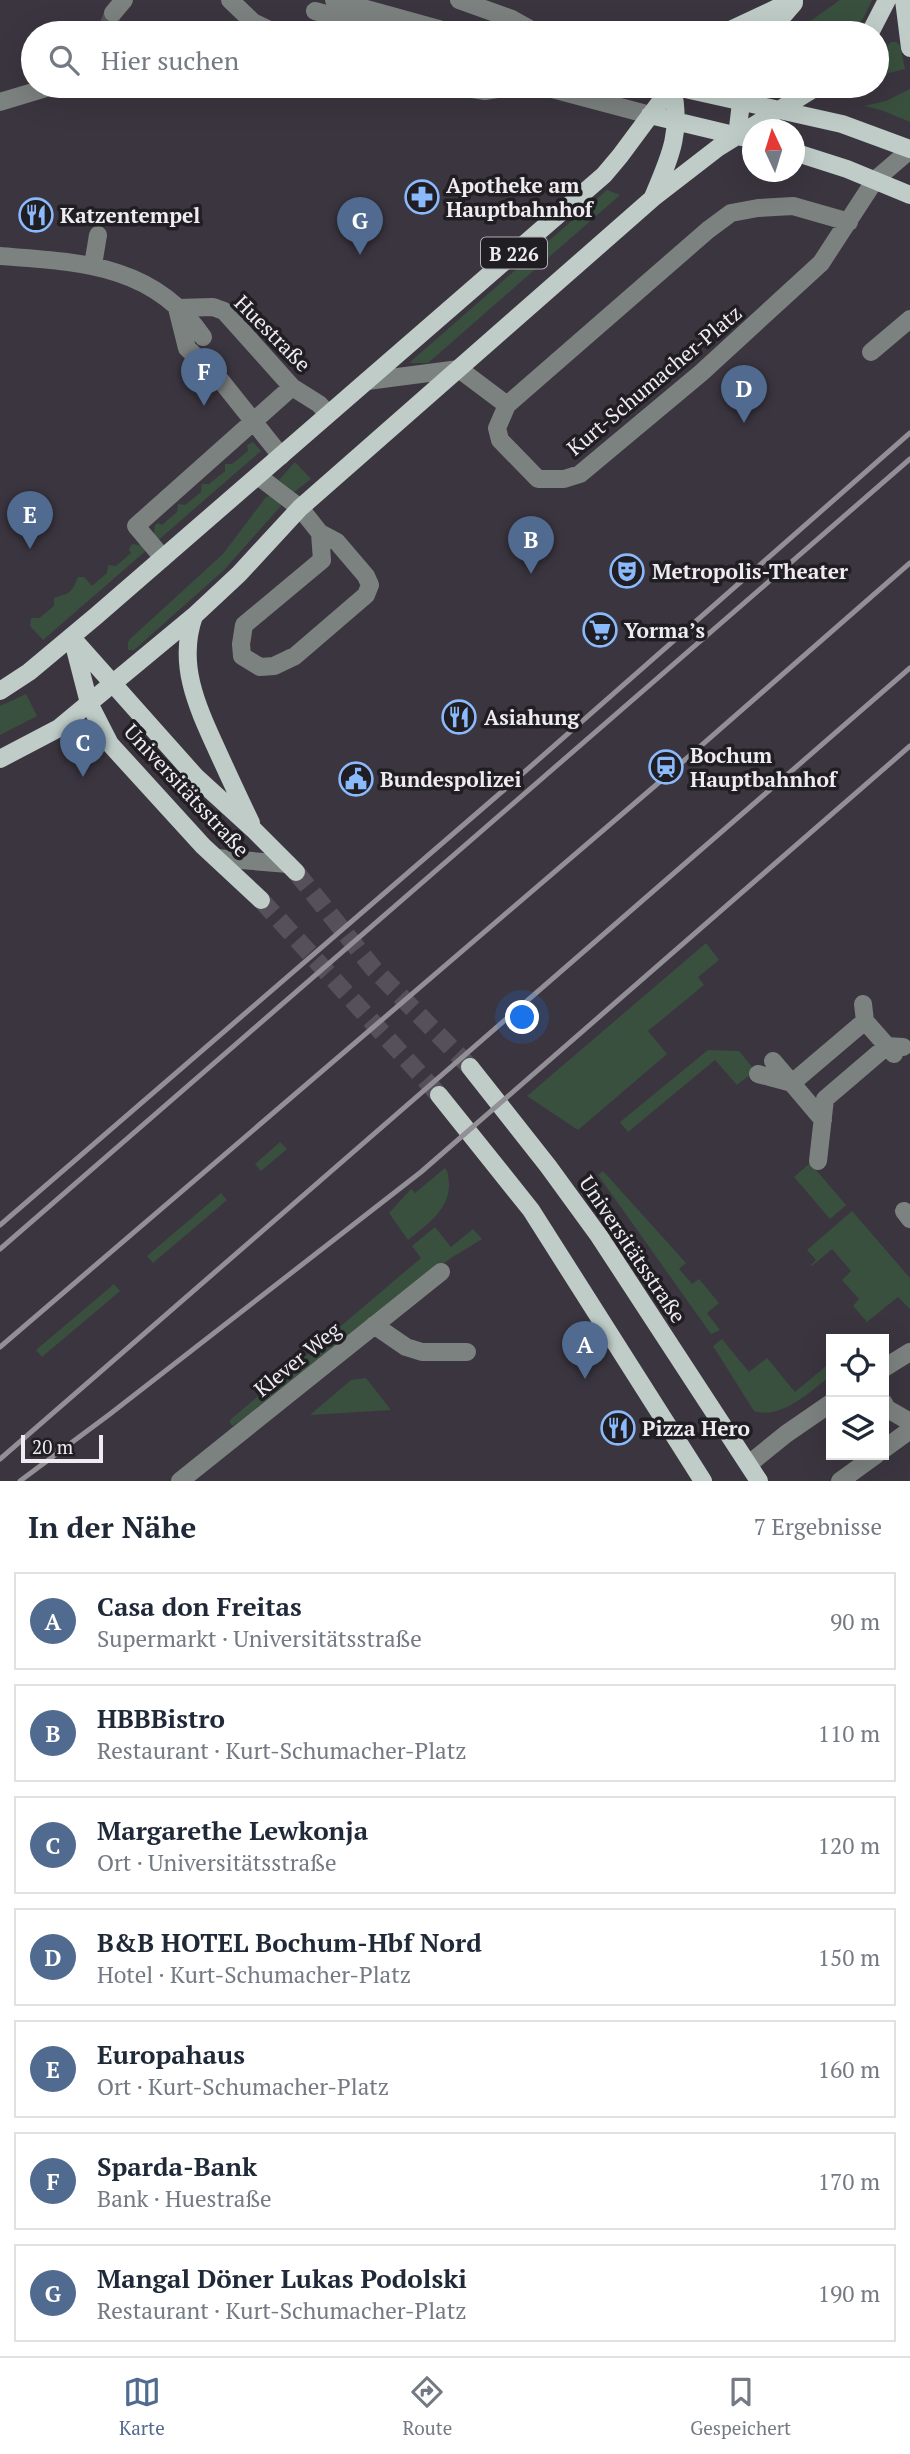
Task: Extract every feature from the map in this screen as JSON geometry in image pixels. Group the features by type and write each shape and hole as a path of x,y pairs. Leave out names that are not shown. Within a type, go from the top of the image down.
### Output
{"main road":[{"path":"750,21 795,0"},
{"path":"778,21 795,0"},
{"path":"876,21 887,0"},
{"path":"904,0 910,48"},
{"name":"B 226","path":"0,691 29,672 72,637 604,175 663,98"},
{"path":"653,198 668,162 678,121 674,98"},
{"path":"741,98 743,119"},
{"path":"750,98 779,110 842,124 910,150"},
{"name":"B 226","path":"768,119 798,98"},
{"path":"650,115 742,137"},
{"name":"B 226","path":"0,759 59,728 194,616 239,574 300,508 653,198 692,166 742,140"},
{"path":"805,156 910,195"},
{"name":"Universitätsstraße","path":"194,616 187,645 191,689 253,829"},
{"path":"72,637 113,683"},
{"path":"72,637 89,703"},
{"name":"Universitätsstraße","path":"113,683 195,777 292,868"},
{"name":"Universitätsstraße","path":"89,703 110,744 216,858 261,900"},
{"name":"Universitätsstraße","path":"470,1068 600,1236 749,1472 760,1481"},
{"path":"439,1096 531,1210 703,1481"}],"street":[{"path":"230,0 252,21"},
{"path":"334,0 410,21"},
{"path":"460,0 516,21"},
{"path":"316,10 353,21"},
{"path":"0,103 21,96"},
{"path":"586,98 650,115"},
{"name":"Kurt-Schumacher-Platz","path":"507,405 497,428 500,440 538,479 564,479 580,474 701,373 821,263 875,180 910,150"},
{"path":"367,381 459,369 507,405 591,330 731,213 793,206 849,222"},
{"path":"93,265 98,235"},
{"path":"0,256 93,265 124,273 155,289 201,332"},
{"name":"Huestraße","path":"177,308 213,307 224,310 292,387 319,404 328,415"},
{"path":"177,308 187,348 201,368 253,420 281,456"},
{"path":"872,352 910,318"},
{"path":"163,558 136,526 292,387"},
{"path":"258,476 300,508 320,533 337,542 366,576 370,585 366,595 295,656 274,666 261,667 242,656 244,625 322,560 320,533"},
{"path":"216,858 292,868"},
{"path":"792,1083 864,1012 895,1049 825,1099 818,1161"},
{"path":"773,1061 823,1120"},
{"path":"758,1074 792,1083"},
{"name":"Klever Weg","path":"180,1481 441,1272"},
{"path":"374,1325 406,1347 422,1352 467,1352"},
{"path":"889,1365 910,1352"},
{"path":"749,1472 786,1434 826,1406"},
{"path":"889,1410 910,1422"},
{"path":"889,1445 910,1430"},
{"path":"840,1481 869,1460"}],"green space":[{"path":"840,0 872,0 861,21 810,21"},
{"path":"896,42 900,46 905,69 889,73 889,44"},
{"path":"910,89 910,122 864,106 886,101"},
{"path":"607,190 620,195 428,363 409,363"},
{"path":"253,442 261,451 43,640 30,626 31,618 39,618 54,606 54,598 70,592 78,577 84,577 92,586 107,573 108,565 116,566 131,553 129,549 132,544 139,545 154,533 155,525 162,525 177,512 178,504 185,505 201,492 202,484 209,484 225,471 225,464 232,464 248,451 247,445"},
{"path":"295,462 311,479 294,492 279,480"},
{"path":"272,496 280,507 224,570 134,650 128,650 130,639 223,554 266,497"},
{"path":"26,694 37,716 0,735 0,706"},
{"path":"706,943 719,960 698,977 704,985 648,1031 667,1054 578,1130 527,1096"},
{"path":"708,1050 739,1051 752,1067 752,1073 737,1085 715,1060 628,1132 620,1122"},
{"path":"280,1142 287,1149 261,1171 255,1164"},
{"path":"810,1163 846,1205 830,1219 794,1177"},
{"path":"445,1168 449,1183 446,1201 436,1216 408,1240 389,1213 411,1189 415,1193"},
{"path":"603,1171 686,1263 679,1269 692,1284 699,1279 719,1303 707,1313 720,1330 711,1334 598,1175"},
{"path":"221,1193 227,1200 153,1263 147,1256"},
{"path":"852,1211 910,1278 910,1309 898,1297 867,1322 853,1306 859,1299 842,1280 851,1271 832,1249 811,1265 816,1260 807,1250"},
{"path":"435,1227 451,1247 473,1229 482,1239 451,1258 233,1426 230,1423 230,1420 421,1258 412,1246"},
{"path":"114,1284 120,1291 42,1357 36,1350"},
{"path":"722,1339 749,1372 767,1358 795,1392 826,1366 826,1380 785,1408 764,1413 754,1411 713,1346"},
{"path":"366,1378 391,1410 310,1415 351,1380"}],"tunnel":[{"path":"110,21 113,13"},
{"path":"296,872 373,968 470,1067"},
{"path":"261,900 439,1095"}],"railway":[{"path":"0,1225 505,789 910,433"},
{"path":"0,1249 910,459"},
{"path":"0,1347 663,779 910,563"},
{"path":"0,1459 910,668"},
{"path":"20,1481 421,1172 910,746"}],"place":[{"name":"Apotheke am Hauptbahnhof","path":"422,197"},
{"name":"Katzentempel","path":"36,215"},
{"name":"Mangal Döner Lukas Podolski","path":"360,255"},
{"name":"Sparda-Bank","path":"204,406"},
{"name":"B&B HOTEL Bochum-Hbf Nord","path":"744,423"},
{"name":"Europahaus","path":"30,549"},
{"name":"Metropolis-Theater","path":"627,571"},
{"name":"HBBBistro","path":"531,574"},
{"name":"Yorma’s","path":"600,630"},
{"name":"Asiahung","path":"459,717"},
{"name":"Bochum Hauptbahnhof","path":"666,767"},
{"name":"Margarethe Lewkonja","path":"83,777"},
{"name":"Bundespolizei","path":"356,779"},
{"name":"Casa don Freitas","path":"585,1379"},
{"name":"Pizza Hero","path":"618,1428"}]}
